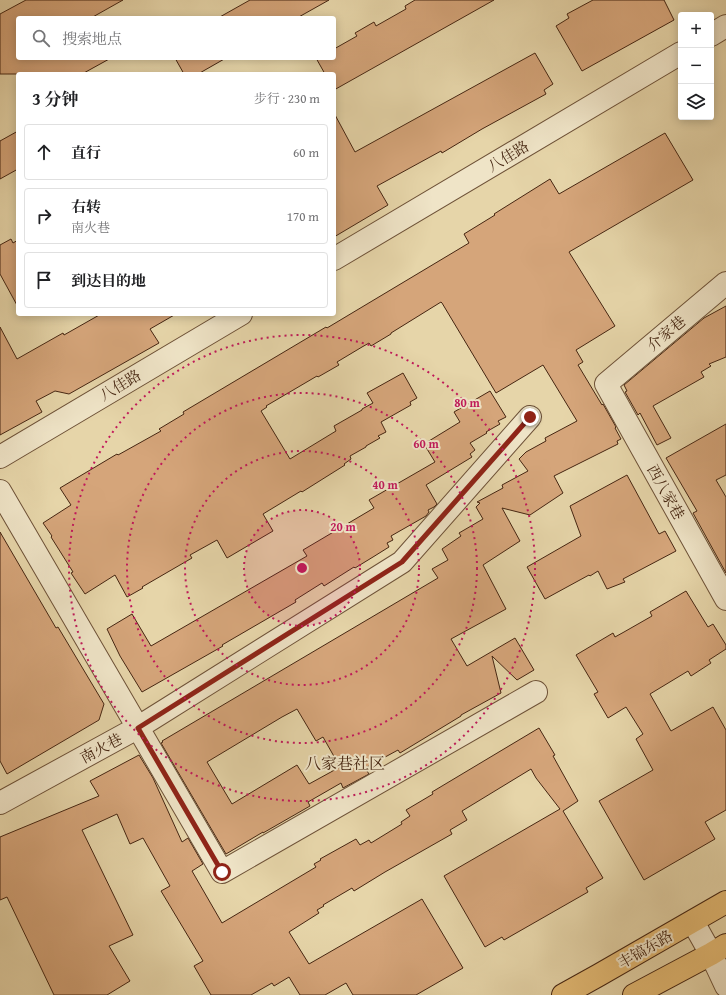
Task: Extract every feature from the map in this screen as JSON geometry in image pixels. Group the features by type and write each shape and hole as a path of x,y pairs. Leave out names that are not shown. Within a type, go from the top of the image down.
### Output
{"main road":[{"name":"丰镐东路","path":"563,995 726,902"},
{"path":"634,995 718,949"}],"street":[{"path":"714,33 726,26"},
{"name":"八佳路","path":"336,258 678,55"},
{"name":"介家巷","path":"606,384 726,282"},
{"name":"八佳路","path":"0,457 238,316"},
{"name":"西八家巷","path":"606,384 726,599"},
{"name":"南火巷","path":"0,803 138,728 402,562 530,417"},
{"path":"0,491 222,872 536,692"},
{"path":"692,922 718,949 726,986"}],"building":[{"path":"26,0 123,0 95,16 16,16 16,60 107,60 86,72 16,72 16,74 0,74 0,14"},
{"path":"250,0 329,0 301,16 222,16"},
{"path":"415,0 494,0 336,89 336,72 324,72 317,60 336,60 336,48 357,36 355,33 374,22 376,26 406,9 405,6"},
{"path":"593,0 664,0 674,20 582,71 556,26 569,18 567,14"},
{"path":"535,53 553,84 544,90 546,94 442,153 441,151 377,186 388,205 336,236 336,117 355,152"},
{"path":"176,60 222,60 202,72 183,72"},
{"path":"16,132 16,170 0,179 0,141"},
{"path":"665,133 693,180 569,252 615,326 576,350 583,362 578,365 602,405 603,404 621,439 617,441 618,444 554,476 563,493 530,515 502,508 520,541 483,565 506,609 451,639 467,666 515,638 534,670 517,680 492,656 501,693 461,715 400,753 398,750 365,768 369,774 343,788 341,783 308,802 310,806 226,854 161,743 163,742 162,741 438,578 432,569 448,560 442,549 461,536 459,533 483,519 476,507 480,503 477,502 503,488 502,485 528,471 519,459 526,452 546,441 545,438 577,421 543,365 496,393 441,302 371,346 369,343 337,362 339,365 266,406 267,407 261,411 290,459 336,431 334,426 373,403 367,393 403,373 417,398 410,402 411,405 381,422 386,432 378,436 380,438 350,456 351,459 344,464 345,465 263,514 273,531 227,558 217,540 190,555 192,558 127,597 115,575 85,594 71,573 73,572 43,523 71,505 60,488 117,454 118,455 161,431 159,429 184,414 183,412 469,243 464,234 550,179 559,194","holes":["297,709 316,741 323,737 340,767 309,784 297,765 232,804 207,762"]},
{"path":"11,239 13,243 16,241 16,303 0,274 0,245"},
{"path":"726,306 726,357 709,364 711,366 701,372 704,377 653,406 671,438 657,445 640,413 638,415 625,392 627,391 624,385 704,318"},
{"path":"97,316 173,316 150,329 159,343 69,394 55,391 36,401 42,412 0,435 0,327 17,359 63,333 64,335"},
{"path":"490,391 506,417 498,421 500,424 470,443 475,450 470,454 472,457 426,485 437,504 428,510 429,512 426,516 391,536 393,540 387,543 389,547 373,557 324,586 322,583 295,600 296,602 142,692 120,656 107,629 132,614 151,646 307,556 303,550 374,508 369,500 435,462 424,444 460,422 454,412"},
{"path":"726,424 726,475 716,480 726,497 726,573 693,513 697,511 666,458"},
{"path":"627,475 659,534 665,531 676,551 623,579 625,582 607,589 598,571 545,599 527,567 581,536 570,506"},
{"path":"0,532 56,628 58,627 104,704 99,720 7,774 0,761"},
{"path":"686,591 708,627 713,624 726,645 726,649 709,660 711,663 691,676 688,671 650,694 671,731 713,707 726,730 726,810 705,822 715,839 644,880 599,801 653,770 636,739 643,734 626,707 608,718 594,694 598,692 576,655 613,633 615,637 652,616 650,612"},
{"path":"539,728 555,755 553,756 578,801 563,811 603,878 586,888 588,892 504,940 502,937 485,947 444,876 560,809 536,778 531,769 462,811 467,820 450,830 452,834 354,891 352,888 323,905 324,906 317,910 319,913 289,932 309,964 422,899 463,968 416,995 353,995 346,983 325,995 300,995 289,977 274,986 272,983 251,995 211,995 194,966 203,961 161,891 170,886 143,838 130,844 117,814 82,830 133,935 109,946 130,981 107,995 54,995 7,897 0,900 0,837 99,796 90,781 139,755 153,778 182,842 188,838 203,864 192,871 222,923 316,867 314,864 321,860 320,859 356,839 360,845 369,840 371,843 402,824 401,822 410,816 406,810 433,794 432,792"}],"district":[{"name":"八家巷社区","path":"345,763"}],"route":[{"path":"222,872 138,728 402,562 530,417"}]}
